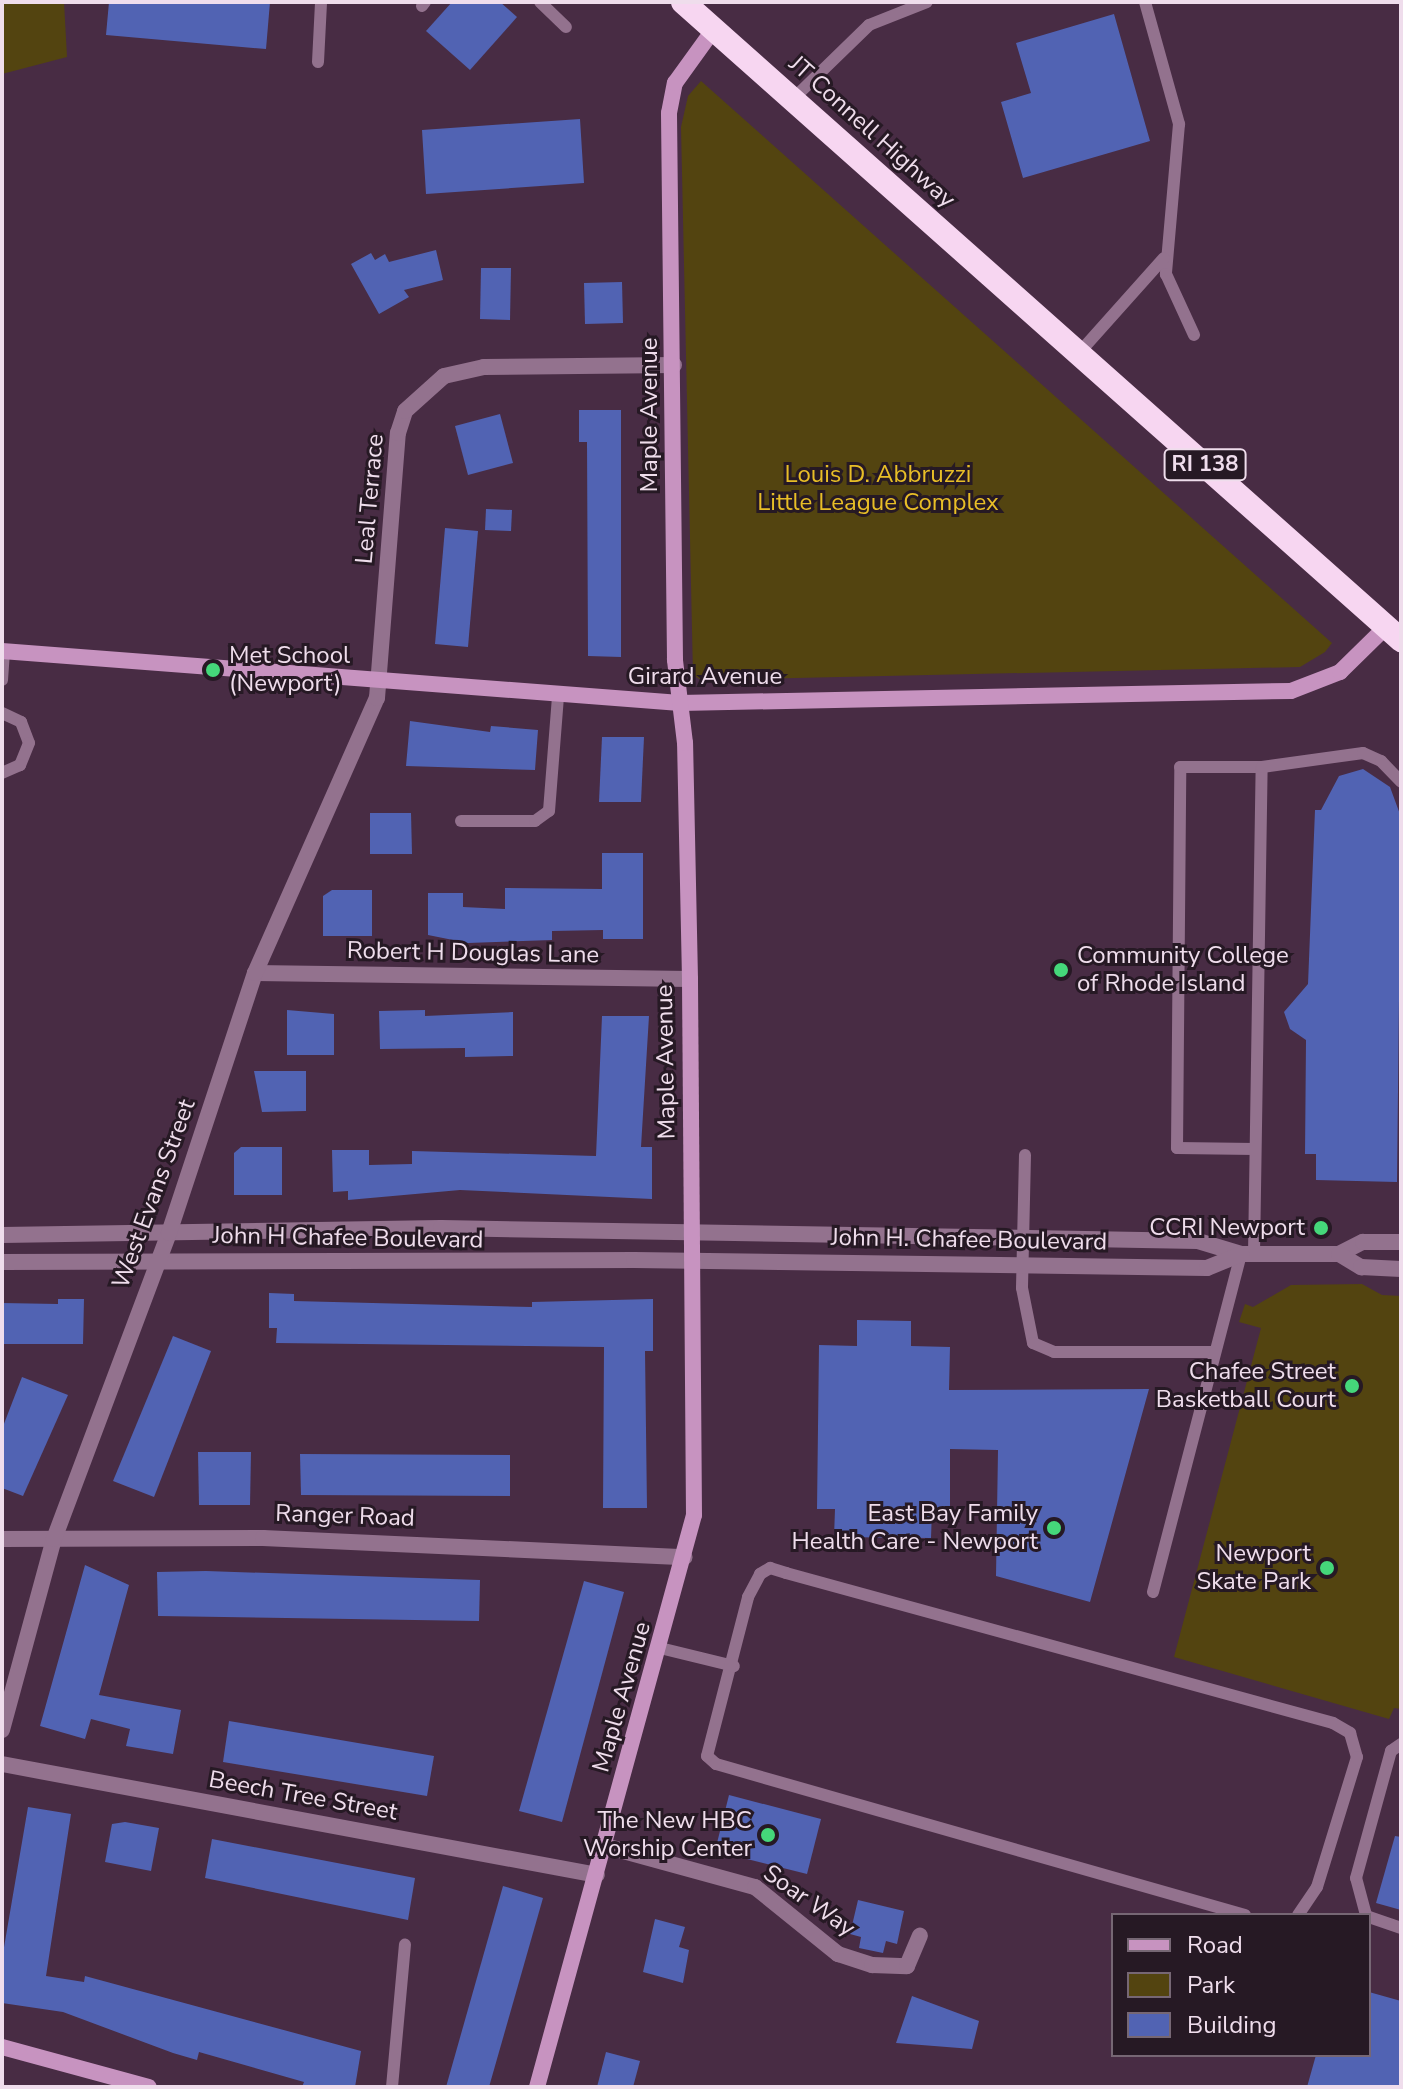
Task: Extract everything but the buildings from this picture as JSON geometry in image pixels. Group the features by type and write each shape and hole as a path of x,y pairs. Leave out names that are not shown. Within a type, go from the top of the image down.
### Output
{"highway":[{"name":"JT Connell Highway","path":"683,2 1079,353"},
{"name":"RI 138","path":"1079,353 1394,633"}],"street":[{"name":"Maple Avenue","path":"537,2087 685,1557 696,1483 690,979 680,703 670,105 678,77 714,29"},
{"name":"Leal Terrace","path":"379,684 398,433 419,393 444,376 484,367 674,365"},
{"name":"Girard Avenue","path":"3,651 379,684 680,703 1291,691 1340,672 1394,633"},
{"name":"West Evans Street","path":"2,1730 54,1539 169,1233 255,973 379,684"},
{"name":"Robert H Douglas Lane","path":"255,973 690,979"},
{"name":"John H Chafee Boulevard","path":"2,1235 441,1228 692,1232"},
{"name":"John H. Chafee Boulevard","path":"692,1232 1198,1241 1247,1254 1339,1254 1363,1242 1401,1242"},
{"name":"John H. Chafee Boulevard","path":"692,1260 1207,1268 1247,1254"},
{"name":"John H. Chafee Boulevard","path":"1339,1254 1361,1267 1401,1269"},
{"name":"John H Chafee Boulevard","path":"2,1262 692,1260"},
{"name":"Ranger Road","path":"2,1539 295,1539 685,1557"},
{"name":"Beech Tree Street","path":"2,1764 597,1875"},
{"name":"Soar Way","path":"605,1846 755,1887 838,1954 872,1965 907,1966 920,1936"},
{"path":"2,2047 149,2087"}],"lane":[{"path":"318,62 321,2"},
{"path":"540,2 566,27"},
{"path":"793,99 869,25 927,2"},
{"path":"1145,2 1179,124 1164,258 1171,291 1194,335"},
{"path":"1079,353 1164,258"},
{"path":"2,680 3,651"},
{"path":"461,821 535,821 549,811 558,697"},
{"path":"2,713 21,722 29,743 20,765 2,773"},
{"path":"1255,1149 1177,1148 1180,767 1262,767 1363,753 1381,761 1401,782"},
{"path":"1153,1592 1215,1352 1247,1254 1255,1149 1262,767"},
{"path":"1025,1155 1024,1318 1039,1349 1215,1352"},
{"path":"1238,1913 716,1764 707,1756 734,1666 748,1597 770,1568 1333,1723 1350,1733 1357,1757 1317,1887 1299,1913"},
{"path":"660,1648 734,1666"},
{"path":"1367,1913 1356,1878 1391,1751 1401,1744"},
{"path":"1371,1917 1401,1928"},
{"path":"392,2087 405,1945"}],"green space":[{"path":"2,2 64,2 67,57 2,74"},
{"name":"Louis D. Abbruzzi Little League Complex","path":"701,81 1332,643 1325,652 1300,667 701,680 693,675 681,127 688,96"},
{"path":"1362,1284 1382,1295 1401,1296 1401,1709 1394,1708 1389,1719 1174,1657 1261,1328 1239,1322 1245,1304 1253,1307 1291,1285"}],"place":[{"name":"Met School (Newport)","path":"213,670"},
{"name":"Community College of Rhode Island","path":"1061,970"},
{"name":"CCRI Newport","path":"1321,1228"},
{"name":"Chafee Street Basketball Court","path":"1352,1386"},
{"name":"East Bay Family Health Care - Newport","path":"1054,1528"},
{"name":"Newport Skate Park","path":"1327,1568"},
{"name":"The New HBC Worship Center","path":"768,1835"}]}
